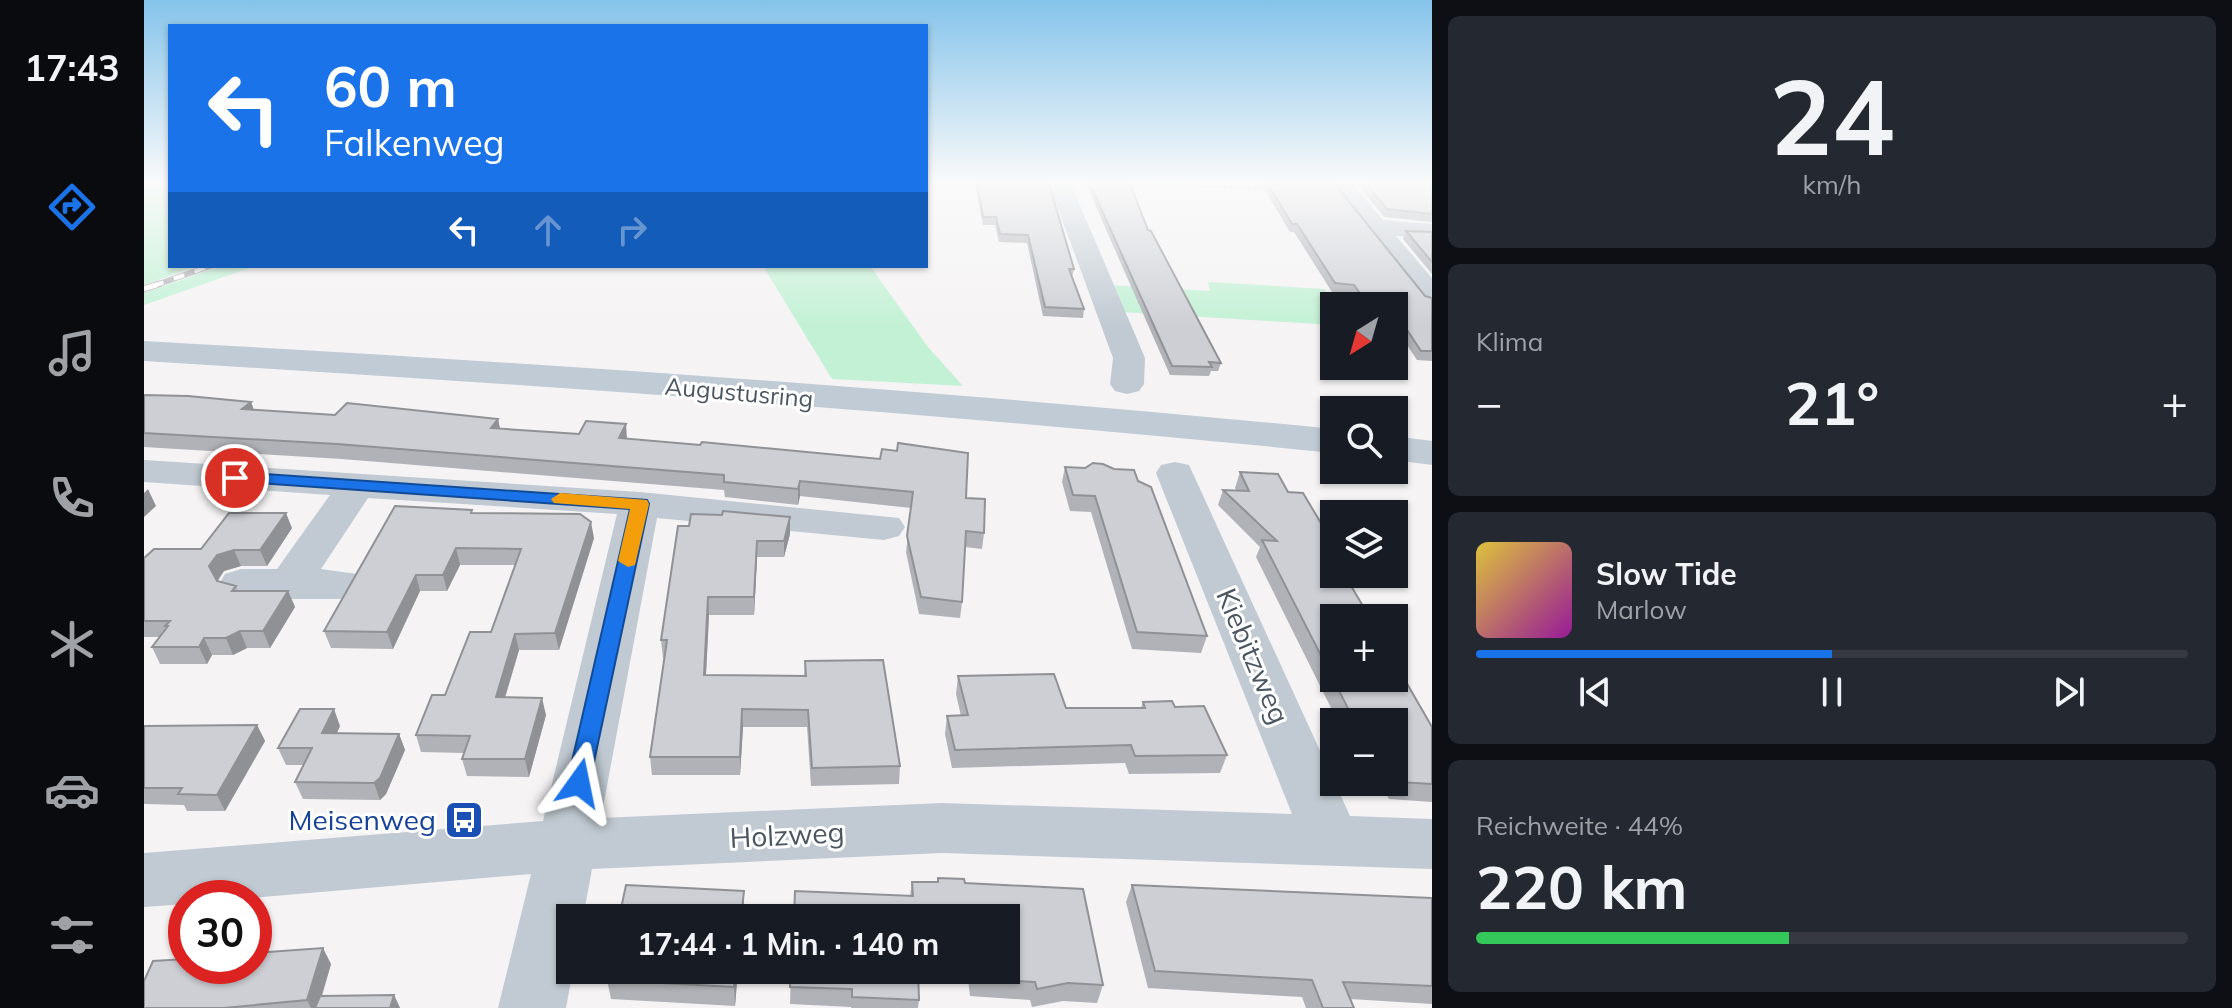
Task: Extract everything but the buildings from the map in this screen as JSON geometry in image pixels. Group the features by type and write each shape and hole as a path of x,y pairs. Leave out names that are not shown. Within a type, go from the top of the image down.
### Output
{"main road":[{"name":"Augustusring","path":"144,351 436,368 1153,423 1320,440"},
{"path":"1408,450 1432,453"}],"street":[{"path":"1079,231 1129,358 1127,384"},
{"path":"1381,231 1432,296"},
{"path":"144,471 640,504 884,527"},
{"name":"Kiebitzweg","path":"1175,473 1331,839"},
{"path":"291,582 356,486"},
{"path":"532,1008 640,504"},
{"path":"241,584 341,584"},
{"name":"Holzweg","path":"144,880 566,845 942,828 1432,844"}],"green space":[{"path":"144,231 168,231 168,268 191,268 144,285"},
{"path":"216,268 249,268 144,305 144,293"},
{"path":"764,268 871,268 928,347 963,386 832,379"},
{"path":"1208,282 1324,289 1326,292 1320,292 1320,324 1121,312 1109,285 1210,291"}],"railway":[{"path":"153,286 204,268"},
{"path":"153,286 159,284"},
{"path":"144,289 153,286"}],"slow traffic":[{"path":"560,499 640,504 628,561"}],"place":[{"name":"Meisenweg","path":"464,820"}],"route":[{"path":"235,478 640,504 579,783"}]}
